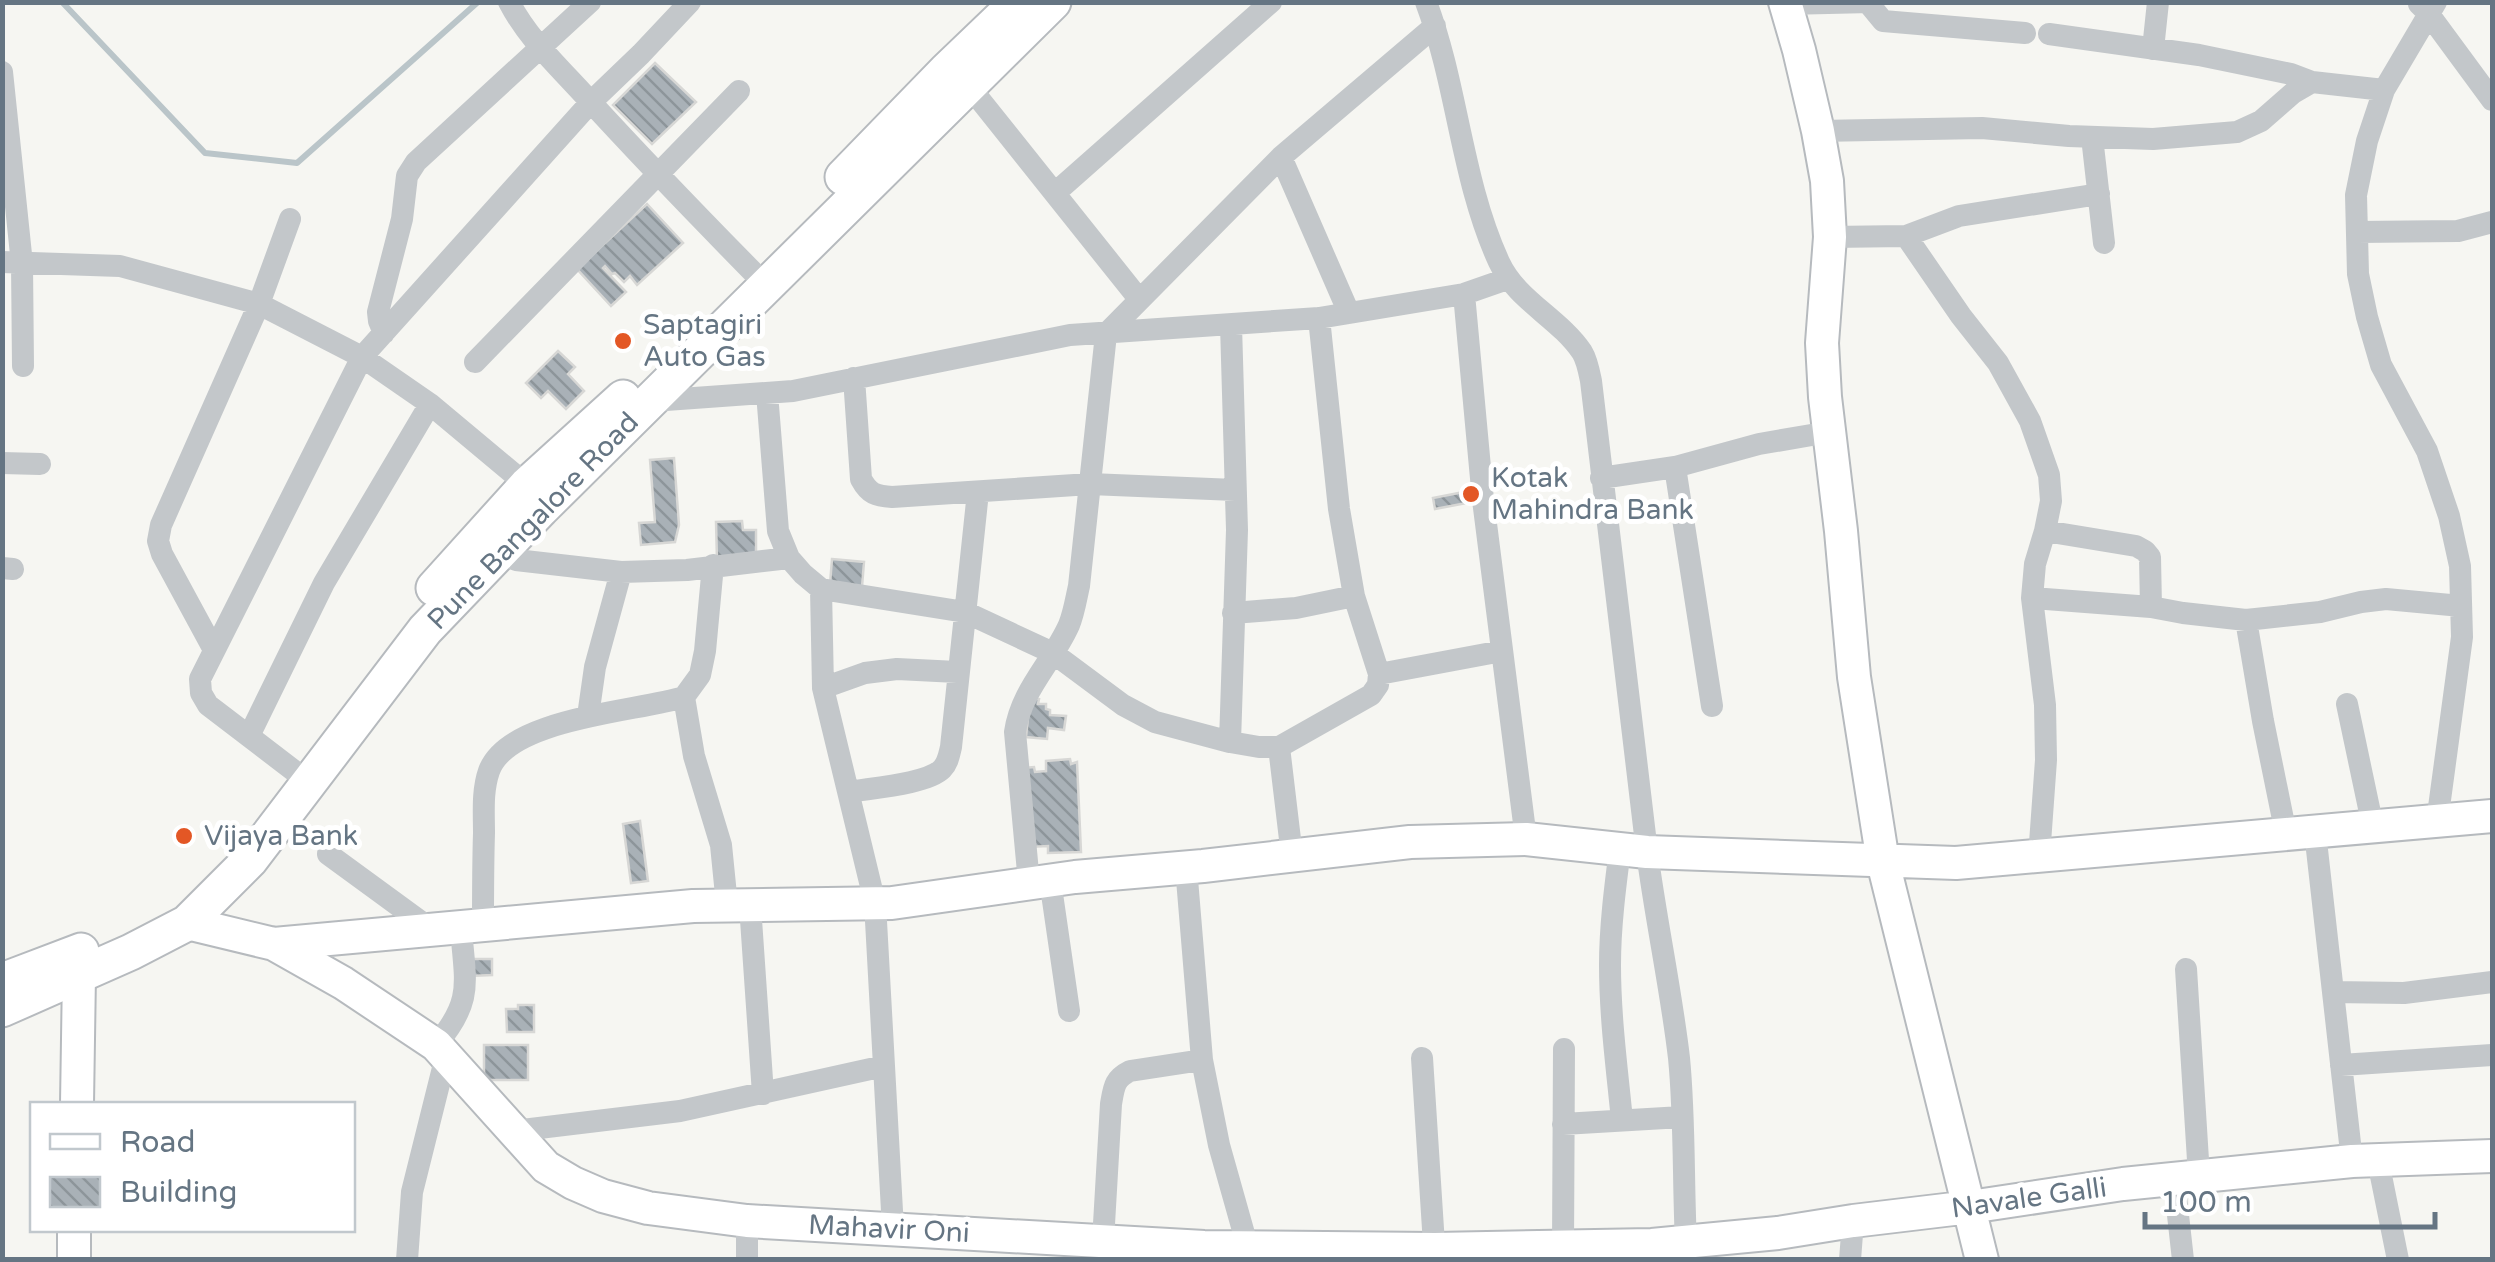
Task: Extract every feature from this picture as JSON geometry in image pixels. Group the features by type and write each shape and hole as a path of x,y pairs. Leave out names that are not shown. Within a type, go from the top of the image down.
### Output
{"main road":[{"name":"Pune Bangalore Road","path":"2,1008 132,952 187,923 250,860 293,770 338,708 424,600 526,485 633,389 1018,2"},
{"name":"Pune Bangalore Road","path":"2,981 116,940 164,916 192,896 271,815 426,630 500,553 1054,2"}],"street":[{"path":"384,332 378,312 402,219 407,176 416,162 590,2"},
{"path":"293,770 208,705 201,693 200,680 362,356 591,102 690,2"},
{"path":"1055,192 1271,2"},
{"path":"1426,2 1485,232 1507,279 1569,337 1584,356 1591,381 1633,851 1654,910 1672,1006 1696,1248"},
{"path":"2153,48 2158,2"},
{"path":"1982,1260 1883,862 1854,677 1822,343 1830,237 1826,181 1818,130 1785,3 1870,3 1883,21 2153,48 2268,69 2312,82 2384,90"},
{"path":"2437,822 2462,637 2460,566 2449,516 2426,451 2382,365 2367,317 2358,274 2356,195 2367,141 2384,90 2427,6 2492,100"},
{"path":"514,12 657,174 752,271"},
{"path":"1070,1011 1039,881 1014,732 1024,697 1070,624 1079,586 1106,334 1281,158 1435,26"},
{"path":"2,72 12,263 23,366"},
{"path":"1818,130 1982,128 2153,139 2236,132 2261,121 2312,82"},
{"path":"970,86 1139,299"},
{"path":"475,362 739,91"},
{"path":"2092,137 2104,243"},
{"path":"1281,158 1349,313"},
{"path":"1830,237 1906,236 1959,216 2098,194"},
{"path":"214,650 158,541 259,304 290,219"},
{"path":"2358,232 2458,231 2492,222"},
{"path":"1906,236 1960,316 1998,363 2030,421 2049,475 2052,501 2035,564 2032,598 2045,705 2046,760 2038,857"},
{"path":"12,263 120,266 259,304 362,356 430,404 526,485"},
{"path":"652,401 793,391 1070,335 1319,318 1464,294 1507,279"},
{"path":"1464,294 1483,500 1526,839"},
{"path":"767,394 778,530 789,558 821,589 965,612 1052,653 1122,705 1155,722 1230,742 1279,747 1371,695 1378,686 1379,674 1354,596 1339,509 1319,318"},
{"path":"1230,742 1236,530 1231,325"},
{"path":"854,378 861,479 874,495 892,498 1090,484 1235,490"},
{"path":"250,736 324,583 430,404"},
{"path":"1601,478 1675,467 1758,444 1829,432"},
{"path":"2,463 40,464"},
{"path":"1675,467 1712,706"},
{"path":"849,792 920,780 946,765 978,492"},
{"path":"2045,531 2145,550 2150,557 2151,607"},
{"path":"500,553 516,560 621,572 789,558"},
{"path":"407,1260 412,1192 441,1051 463,1002 465,986 458,928 489,770 500,753 519,738 588,716 684,697 700,674 714,565"},
{"path":"588,716 595,667 621,572"},
{"path":"821,589 823,688 876,903 893,1229"},
{"path":"1233,612 1296,608 1354,596"},
{"path":"2032,598 2151,607 2246,620 2320,612 2386,599 2461,606"},
{"path":"2246,620 2263,722 2301,833 2333,992 2341,1066 2365,1161 2398,1260"},
{"path":"1379,674 1502,652"},
{"path":"823,688 865,673 896,669 957,672"},
{"path":"684,697 694,756 738,905 763,1094"},
{"path":"2347,704 2372,827"},
{"path":"1279,747 1292,856"},
{"path":"274,944 693,906 876,903 1039,881 1410,842 1526,839 1633,851 1956,863 2492,816"},
{"path":"1622,1120 1610,962 1613,904 1633,851"},
{"path":"328,854 458,928"},
{"path":"1186,867 1202,1060 1219,1145 1248,1248"},
{"name":"Mahavir Oni","path":"187,923 274,944 342,983 441,1051 546,1168 603,1196 648,1208 752,1248 893,1229 1103,1241 1202,1253 1248,1248 1435,1254 1521,1254 1563,1247 1696,1248"},
{"path":"2183,1260 2186,969"},
{"path":"77,1102 80,974"},
{"path":"2333,992 2404,993 2492,982"},
{"path":"1563,1247 1564,1049"},
{"path":"2341,1066 2492,1055"},
{"path":"1422,1058 1435,1254"},
{"path":"1103,1241 1114,1086 1120,1076 1130,1071 1202,1060"},
{"path":"514,1131 680,1111 884,1066"},
{"path":"1564,1124 1682,1117"},
{"name":"Navale Galli","path":"1696,1248 1854,1221 2123,1184 2365,1161 2492,1156"},
{"path":"1850,1260 1854,1221"},
{"path":"74,1232 74,1260"}],"building":[{"path":"655,63 696,102 652,144 613,105"},
{"path":"647,204 683,243 637,285 630,276 624,282 605,266 626,292 611,306 577,269"},
{"path":"558,351 575,367 568,374 584,391 566,409 548,391 541,398 526,383"},
{"path":"674,458 679,525 675,542 641,545 639,523 655,522 650,460"},
{"path":"1474,490 1477,501 1435,509 1433,498"},
{"path":"742,521 743,530 756,530 756,559 717,560 716,522"},
{"path":"832,559 864,562 862,587 830,584"},
{"path":"1030,698 1046,704 1050,715 1066,716 1064,730 1048,728 1047,739 1026,737"},
{"path":"1070,759 1071,764 1077,762 1081,852 1048,853 1048,846 1028,847 1024,768 1046,771 1046,761"},
{"path":"640,821 648,881 631,883 623,824"},
{"path":"470,959 492,959 492,975 470,976"},
{"path":"518,1005 534,1005 534,1032 507,1032 506,1009 518,1009"},
{"path":"484,1045 528,1045 528,1080 484,1080"}],"waterway":[{"path":"62,2 205,153 297,163 478,2"}],"place":[{"name":"Saptagiri Auto Gas","path":"623,341"},
{"name":"Kotak Mahindra Bank","path":"1471,494"},
{"name":"Vijaya Bank","path":"184,836"}]}
